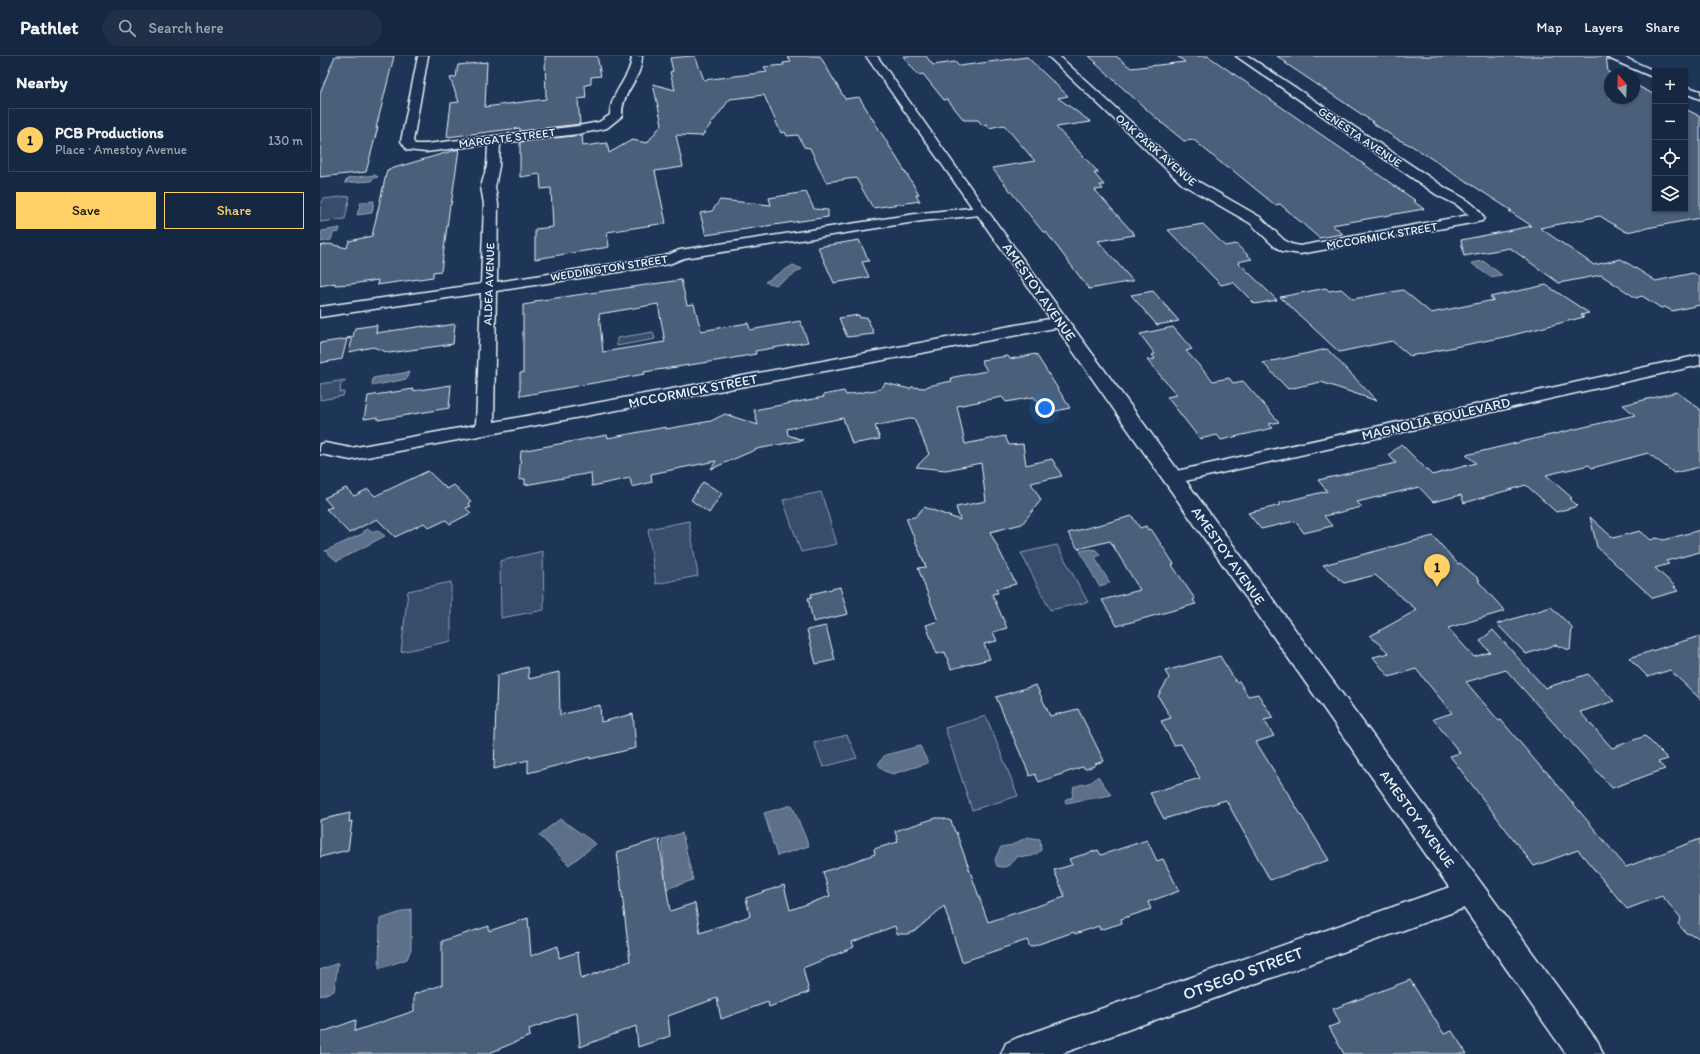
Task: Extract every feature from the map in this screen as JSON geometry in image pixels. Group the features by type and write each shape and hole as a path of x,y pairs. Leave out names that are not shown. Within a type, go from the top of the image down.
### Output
{"street":[{"name":"MARGATE STREET","path":"423,56 407,141 411,147 426,148 578,130 603,125 616,116 615,103 634,73 638,60 637,56"},
{"name":"AMESTOY AVENUE","path":"871,56 976,206 1586,1054"},
{"name":"OAK PARK AVENUE","path":"1053,56 1187,181 1255,220 1279,243 1287,248"},
{"name":"GENESTA AVENUE","path":"1241,56 1442,192 1464,204 1476,215 1477,218"},
{"path":"1612,56 1652,74"},
{"path":"1688,90 1700,95"},
{"name":"ALDEA AVENUE","path":"485,430 491,204 488,187 493,166 494,139"},
{"name":"WEDDINGTON STREET","path":"320,312 356,308 669,260 680,254 922,217 976,206"},
{"name":"MCCORMICK STREET","path":"1287,248 1300,250 1477,218"},
{"name":"MCCORMICK STREET","path":"325,449 351,454 1060,322"},
{"name":"MAGNOLIA BOULEVARD","path":"1172,478 1697,364"},
{"name":"OTSEGO STREET","path":"1017,1054 1470,893"}],"shaded area":[{"path":"375,175 378,177 373,178 371,181 344,183 349,178"},
{"path":"350,196 345,219 320,222 320,210 323,199"},
{"path":"374,201 372,213 357,215 361,202"},
{"path":"340,228 339,232 333,233 331,240 320,242 322,231"},
{"path":"1483,261 1502,275 1490,277 1471,263"},
{"path":"793,265 802,269 776,285 765,282"},
{"path":"653,332 655,339 617,346 617,338"},
{"path":"409,372 407,379 372,386 373,378"},
{"path":"345,380 345,382 341,383 340,392 344,392 343,396 320,400 320,384"},
{"path":"821,492 837,544 801,552 783,500"},
{"path":"689,521 698,576 656,584 648,529"},
{"path":"368,529 371,532 377,530 385,536 337,561 325,551 364,533 364,531"},
{"path":"1057,545 1088,602 1050,610 1021,553"},
{"path":"1090,549 1096,550 1100,555 1095,558 1110,583 1099,586 1080,551"},
{"path":"543,551 544,610 501,618 500,561"},
{"path":"451,582 451,641 401,652 408,591"},
{"path":"986,716 1018,796 972,810 945,728"},
{"path":"847,735 857,758 823,767 814,743"},
{"path":"920,746 928,763 893,774 884,771 878,764 885,755"},
{"path":"1098,776 1111,795 1066,803 1065,800 1072,798 1074,787 1090,783"},
{"path":"792,805 809,846 777,856 764,813"},
{"path":"560,819 596,844 569,865 539,835"},
{"path":"682,833 693,880 666,889 662,839"},
{"path":"1027,837 1040,839 1041,850 1031,856 1018,856 1012,863 1006,866 997,866 995,859 1001,847 1012,845"},
{"path":"411,909 411,949 407,959 379,969 380,919"},
{"path":"338,963 334,991 320,996 320,970"}],"building":[{"path":"335,56 394,56 366,172 320,177 320,93"},
{"path":"545,56 597,56 601,76 591,77 591,84 585,85 586,98 578,99 580,124 520,131 520,128 447,137 451,103 459,102 450,78 456,77 458,65 487,62 485,107 546,99"},
{"path":"695,56 704,80 767,72 764,67 784,65 783,63 791,62 787,56 820,56 845,99 859,97 919,194 916,195 920,201 873,208 856,178 826,182 810,148 804,147 798,135 787,136 785,132 781,133 764,95 730,99 702,136 676,135 683,167 655,171 666,223 607,232 609,247 535,259 535,229 553,227 551,188 541,189 540,174 520,177 520,142 582,135 583,146 607,143 609,153 632,140 647,143 662,124 653,84 675,90 670,72 673,71 670,58"},
{"path":"903,56 926,56 933,65 955,62 959,66 1027,57 1068,96 1058,98 1091,122 1056,127 1099,173 1094,173 1104,185 1100,185 1103,189 1095,190 1135,235 1098,241 1133,281 1089,289 1046,232 1043,232 992,168 1035,161 1004,125 989,128 986,124 982,125 978,120 964,120 947,99 944,100 923,74 918,75"},
{"path":"1089,56 1116,56 1131,68 1185,62 1177,56 1208,56 1416,201 1413,201 1424,209 1332,225 1343,234 1319,238 1280,204 1275,205 1194,140 1184,141 1156,118"},
{"path":"1277,56 1606,56 1608,68 1604,68 1604,104 1640,104 1640,87 1652,93 1652,212 1688,212 1688,110 1700,116 1700,218 1626,232 1600,216 1540,228 1594,265 1621,259 1656,281 1693,273 1700,277 1700,305 1672,311 1665,307 1661,308 1642,296 1636,298 1601,275 1559,283 1510,248 1464,256 1461,240 1532,226 1509,211 1512,211 1412,146 1397,139 1371,122 1373,122 1285,63 1287,63"},
{"path":"459,149 441,271 433,272 433,277 377,285 378,280 351,284 335,285 335,283 320,286 320,246 329,244 347,248 349,241 372,236 387,170"},
{"path":"806,192 814,209 828,210 828,217 706,235 700,213 712,211 720,200 771,205 769,198"},
{"path":"1203,224 1225,246 1236,244 1252,259 1238,262 1277,300 1255,304 1233,282 1221,285 1168,230"},
{"path":"859,240 869,261 862,262 869,277 834,283 818,247"},
{"path":"681,280 687,305 694,304 701,331 748,323 750,330 800,321 808,342 755,351 756,354 644,372 645,374 520,396 520,373 523,373 523,305 535,303 535,301","holes":["658,304 665,342 603,352 599,314"]},
{"path":"1546,285 1589,313 1581,315 1584,317 1509,336 1410,356 1392,341 1339,352 1280,297 1326,288 1329,291 1341,289 1353,299 1403,290 1431,313 1494,300 1490,297"},
{"path":"1153,291 1179,321 1157,325 1131,295"},
{"path":"859,315 860,318 867,317 874,334 847,337 839,318"},
{"path":"455,324 453,344 389,353 373,347 349,352 352,340 347,338 353,337 355,328 377,325 376,333 424,326 423,327 429,326 429,328"},
{"path":"1173,327 1192,349 1186,351 1213,381 1229,378 1233,383 1243,381 1279,422 1269,424 1273,428 1221,440 1217,435 1200,439 1167,397 1177,395 1147,360 1155,359 1152,355 1155,354 1140,334"},
{"path":"347,339 342,359 320,363 320,343"},
{"path":"1327,349 1377,401 1321,382 1288,389 1263,363"},
{"path":"1036,354 1070,408 1046,413 1034,397 1006,402 1002,397 957,406 965,444 1005,436 1009,445 1023,444 1026,465 1052,459 1062,476 1031,483 1041,500 1022,524 990,532 1016,584 996,589 998,593 992,594 1007,628 993,632 997,641 984,644 990,659 951,669 945,652 937,654 926,625 938,621 918,568 926,567 906,518 915,517 924,507 960,520 956,507 986,501 981,463 946,470 916,467 929,454 914,418 875,426 880,439 852,444 843,418 787,429 788,435 803,440 757,449 711,469 716,461 651,474 652,482 632,487 630,478 592,486 591,473 525,485 525,479 519,480 521,451 607,435 608,438 666,427 666,429 711,421 725,414 758,425 754,410 824,397 823,395 844,391 846,395 881,389 885,383 910,389 911,387 925,388 952,381 951,378 954,377 987,371 981,360 1008,356 1010,359"},
{"path":"451,385 449,408 378,420 378,417 364,419 368,396"},
{"path":"1677,392 1700,409 1700,467 1674,473 1648,453 1592,468 1589,465 1546,475 1572,498 1570,499 1578,506 1556,512 1526,485 1464,503 1461,495 1433,502 1419,487 1357,502 1362,507 1324,516 1332,526 1304,533 1295,521 1261,529 1248,513 1281,505 1279,503 1327,491 1318,480 1396,463 1389,455 1401,444 1432,475 1476,463 1466,455 1635,415 1623,405"},
{"path":"428,471 447,489 454,485 471,501 468,503 471,506 466,508 471,513 450,524 446,520 429,528 424,523 395,537 377,519 349,533 326,509 332,507 324,498 346,488 354,496 368,489 375,496"},
{"path":"703,482 722,493 709,513 691,500"},
{"path":"1132,516 1140,528 1146,526 1148,530 1151,529 1174,564 1172,565 1195,599 1193,600 1196,604 1117,626 1102,600 1140,590 1110,541 1078,549 1068,533"},
{"path":"1590,517 1613,538 1640,531 1651,540 1656,538 1664,540 1700,530 1700,552 1666,561 1669,564 1655,568 1676,587 1674,587 1678,591 1653,598 1597,547"},
{"path":"1433,536 1458,564 1460,563 1480,580 1478,581 1505,611 1448,628 1474,657 1490,652 1480,641 1493,630 1545,688 1588,674 1614,701 1580,712 1612,748 1645,736 1668,759 1658,762 1665,769 1612,788 1506,670 1466,682 1499,721 1501,720 1544,771 1546,771 1626,867 1700,839 1700,940 1696,936 1686,933 1678,924 1681,918 1662,896 1627,909 1578,850 1534,866 1450,756 1460,753 1433,719 1452,713 1416,669 1389,677 1373,657 1389,653 1370,636 1417,610 1375,575 1344,583 1323,565"},
{"path":"840,587 848,614 813,622 808,598 812,597 811,594"},
{"path":"1551,607 1572,627 1570,650 1555,645 1526,654 1497,624"},
{"path":"826,626 835,660 816,664 807,630"},
{"path":"1700,636 1700,699 1670,670 1648,677 1629,658"},
{"path":"1220,656 1236,682 1239,681 1248,696 1258,694 1273,718 1264,720 1274,736 1256,742 1329,860 1270,880 1226,800 1164,819 1150,793 1200,778 1181,744 1174,745 1161,721 1171,718 1158,696 1169,678 1165,671"},
{"path":"528,667 529,679 559,672 560,715 600,705 601,722 633,714 636,748 590,759 590,757 528,773 528,760 494,769 497,675"},
{"path":"1036,685 1050,716 1078,709 1104,761 1086,769 1082,767 1039,782 1035,774 1030,776 996,697"},
{"path":"350,813 349,822 352,821 348,850 320,857 320,820"},
{"path":"936,818 951,821 988,922 1065,897 1054,870 1072,865 1069,859 1098,850 1101,855 1147,840 1157,861 1163,859 1179,891 1148,902 1151,909 1121,919 1122,923 1100,930 1099,926 1075,934 1074,932 1030,947 1027,940 962,962 944,906 915,931 907,934 897,934 895,926 852,942 854,947 803,968 809,992 769,1007 768,1002 721,1019 717,998 668,1016 670,1036 638,1047 636,1026 580,1047 577,1012 529,1029 530,1036 487,1054 320,1054 320,1033 356,1020 355,1031 414,1011 414,994 442,985 442,941 489,926 489,931 528,918 531,956 558,946 559,958 578,952 581,979 630,961 617,852 659,839 670,911 695,903 700,933 750,916 746,898 784,885 790,910 830,896 823,872 875,854 874,849 898,842 895,831"},
{"path":"1410,980 1444,1034 1452,1031 1467,1054 1344,1054 1329,1027 1340,1023 1333,1009"}],"place":[{"name":"PCB Productions","path":"1437,587"}]}
